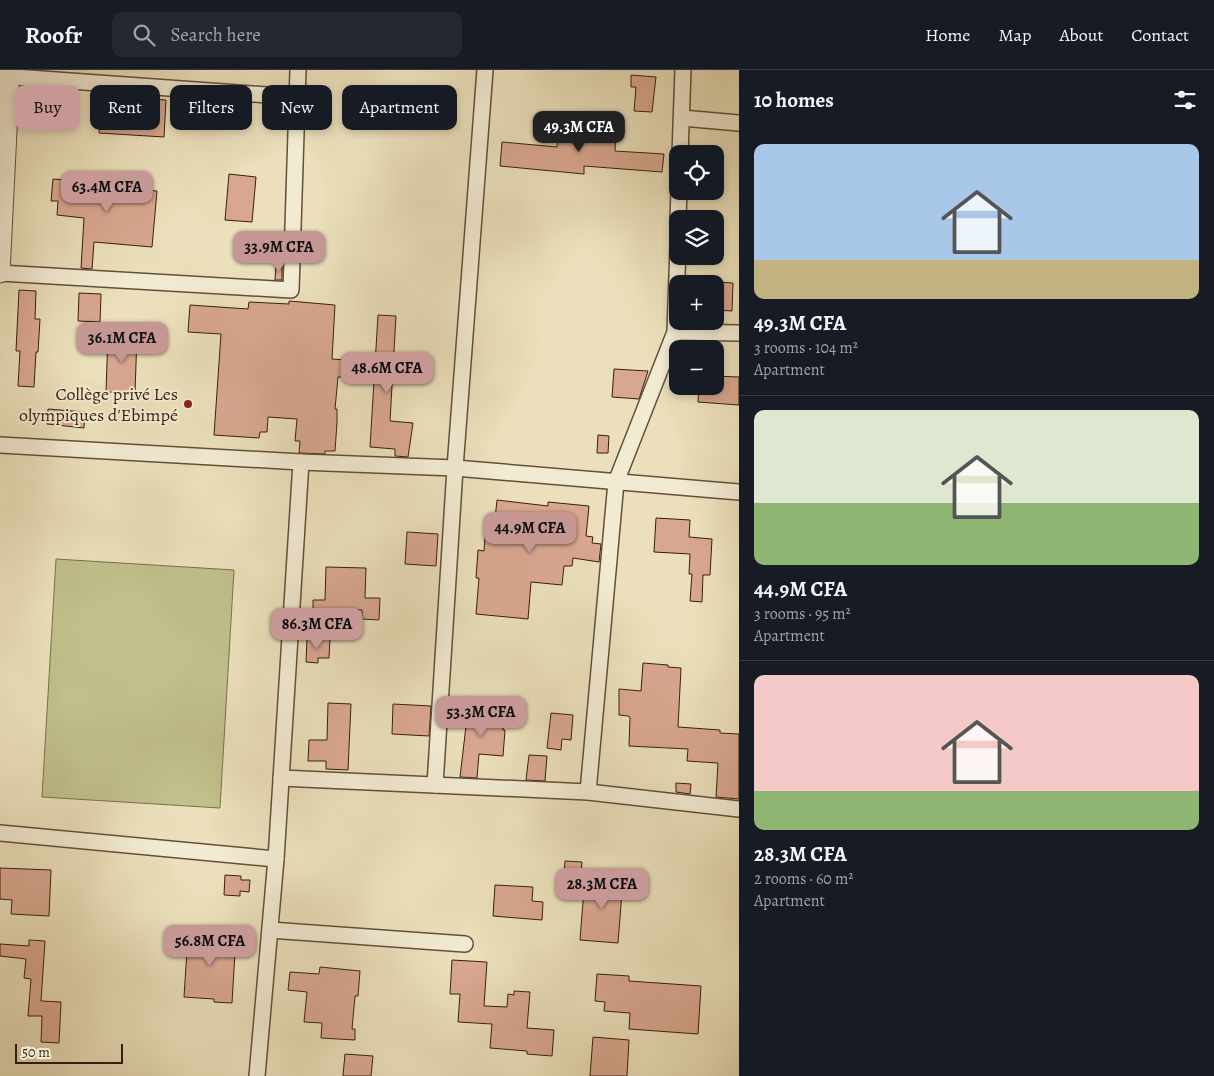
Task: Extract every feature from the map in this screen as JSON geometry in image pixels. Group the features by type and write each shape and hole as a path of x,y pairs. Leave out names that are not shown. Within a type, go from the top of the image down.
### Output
{"street":[{"path":"297,85 298,70"},
{"path":"435,785 454,468 485,70"},
{"path":"680,145 684,70"},
{"path":"262,94 7,74 0,272 291,290 295,130"},
{"path":"682,118 739,123"},
{"path":"588,792 616,482 675,332 677,265"},
{"path":"675,332 739,333"},
{"path":"0,444 301,462 454,468 739,492"},
{"path":"257,1076 276,859 301,462"},
{"path":"281,778 588,792 739,809"},
{"path":"0,833 276,859"},
{"path":"270,930 465,944"}],"green space":[{"path":"56,559 234,570 220,808 42,797"}],"building":[{"path":"631,75 656,77 652,112 634,111 636,87 631,87"},
{"path":"160,100 166,100 164,137 99,133 99,130 160,130"},
{"path":"559,123 597,126 597,129 616,130 615,151 664,154 662,172 584,166 584,174 500,166 502,142 557,147"},
{"path":"229,174 256,177 252,222 225,220"},
{"path":"53,179 97,182 98,179 119,181 119,188 157,191 152,247 94,242 92,269 81,268 84,218 57,215 58,201 51,201"},
{"path":"276,265 282,266 282,280 275,280"},
{"path":"724,282 733,283 732,311 724,311"},
{"path":"19,290 36,291 35,319 40,319 34,387 18,386 20,351 16,351"},
{"path":"79,293 101,294 100,322 78,321"},
{"path":"289,301 335,305 332,359 345,360 344,377 338,377 335,409 337,409 337,422 335,451 325,451 325,454 299,453 300,441 295,441 297,419 268,417 267,432 260,432 259,438 214,435 221,334 188,332 190,305 248,309 249,302 289,304"},
{"path":"378,315 396,316 390,421 413,423 408,457 395,456 395,449 370,447"},
{"path":"108,334 137,335 135,393 106,392"},
{"path":"614,369 648,371 639,399 612,397"},
{"path":"724,376 739,377 739,405 698,402 698,395 724,395"},
{"path":"48,409 85,412 84,428 47,424"},
{"path":"598,435 609,436 608,453 597,453"},
{"path":"497,500 548,506 548,502 589,506 586,536 593,537 592,543 601,544 599,562 573,558 572,566 564,566 562,585 531,582 528,619 476,614 479,578 476,578 478,550 484,551 485,537 493,537"},
{"path":"656,518 690,520 689,537 712,539 710,575 703,575 702,602 690,601 692,574 689,574 690,554 654,552"},
{"path":"407,532 438,534 436,566 405,564"},
{"path":"326,567 366,568 365,598 380,598 379,620 362,619 362,610 325,609 325,617 313,616 313,600 325,600"},
{"path":"307,638 330,639 329,658 318,658 318,663 306,662"},
{"path":"643,663 681,668 678,727 720,730 720,733 739,734 739,799 716,797 718,763 687,761 688,749 629,746 630,717 619,715 619,689 641,691"},
{"path":"328,703 351,704 348,770 326,769 326,761 308,761 309,740 327,740"},
{"path":"393,704 431,706 429,736 392,734"},
{"path":"463,709 504,712 503,756 479,754 477,778 460,777 466,726 461,725"},
{"path":"551,713 573,715 571,740 562,739 561,750 547,748"},
{"path":"529,755 547,756 545,781 526,780"},
{"path":"676,783 691,784 690,794 676,792"},
{"path":"565,861 582,862 581,876 564,875"},
{"path":"0,868 51,870 49,916 11,914 12,900 0,899"},
{"path":"225,875 241,876 241,880 250,880 249,892 240,891 240,896 224,895"},
{"path":"585,876 623,879 618,943 580,940"},
{"path":"495,885 533,887 532,901 543,902 542,920 493,916"},
{"path":"188,934 236,936 232,1003 214,1002 214,999 184,997"},
{"path":"29,940 45,941 41,1001 61,1002 59,1043 41,1042 42,1016 28,1016 31,979 24,978 26,959 0,956 0,944 29,946"},
{"path":"452,960 487,962 484,1006 507,1007 508,994 514,995 514,991 530,992 527,1028 554,1030 552,1056 527,1054 527,1051 490,1048 492,1024 458,1022 460,994 450,994"},
{"path":"320,967 360,971 358,996 355,996 352,1029 355,1029 355,1040 321,1038 322,1023 304,1022 307,992 288,990 290,972 319,974"},
{"path":"597,974 629,976 629,981 701,986 698,1034 629,1029 630,1013 604,1011 605,1002 595,1001"},
{"path":"593,1037 629,1040 627,1076 590,1076"},
{"path":"345,1054 373,1056 371,1076 343,1076"}],"place":[{"name":"Collège privé Les olympiques d'Ebimpé","path":"188,404"}]}
